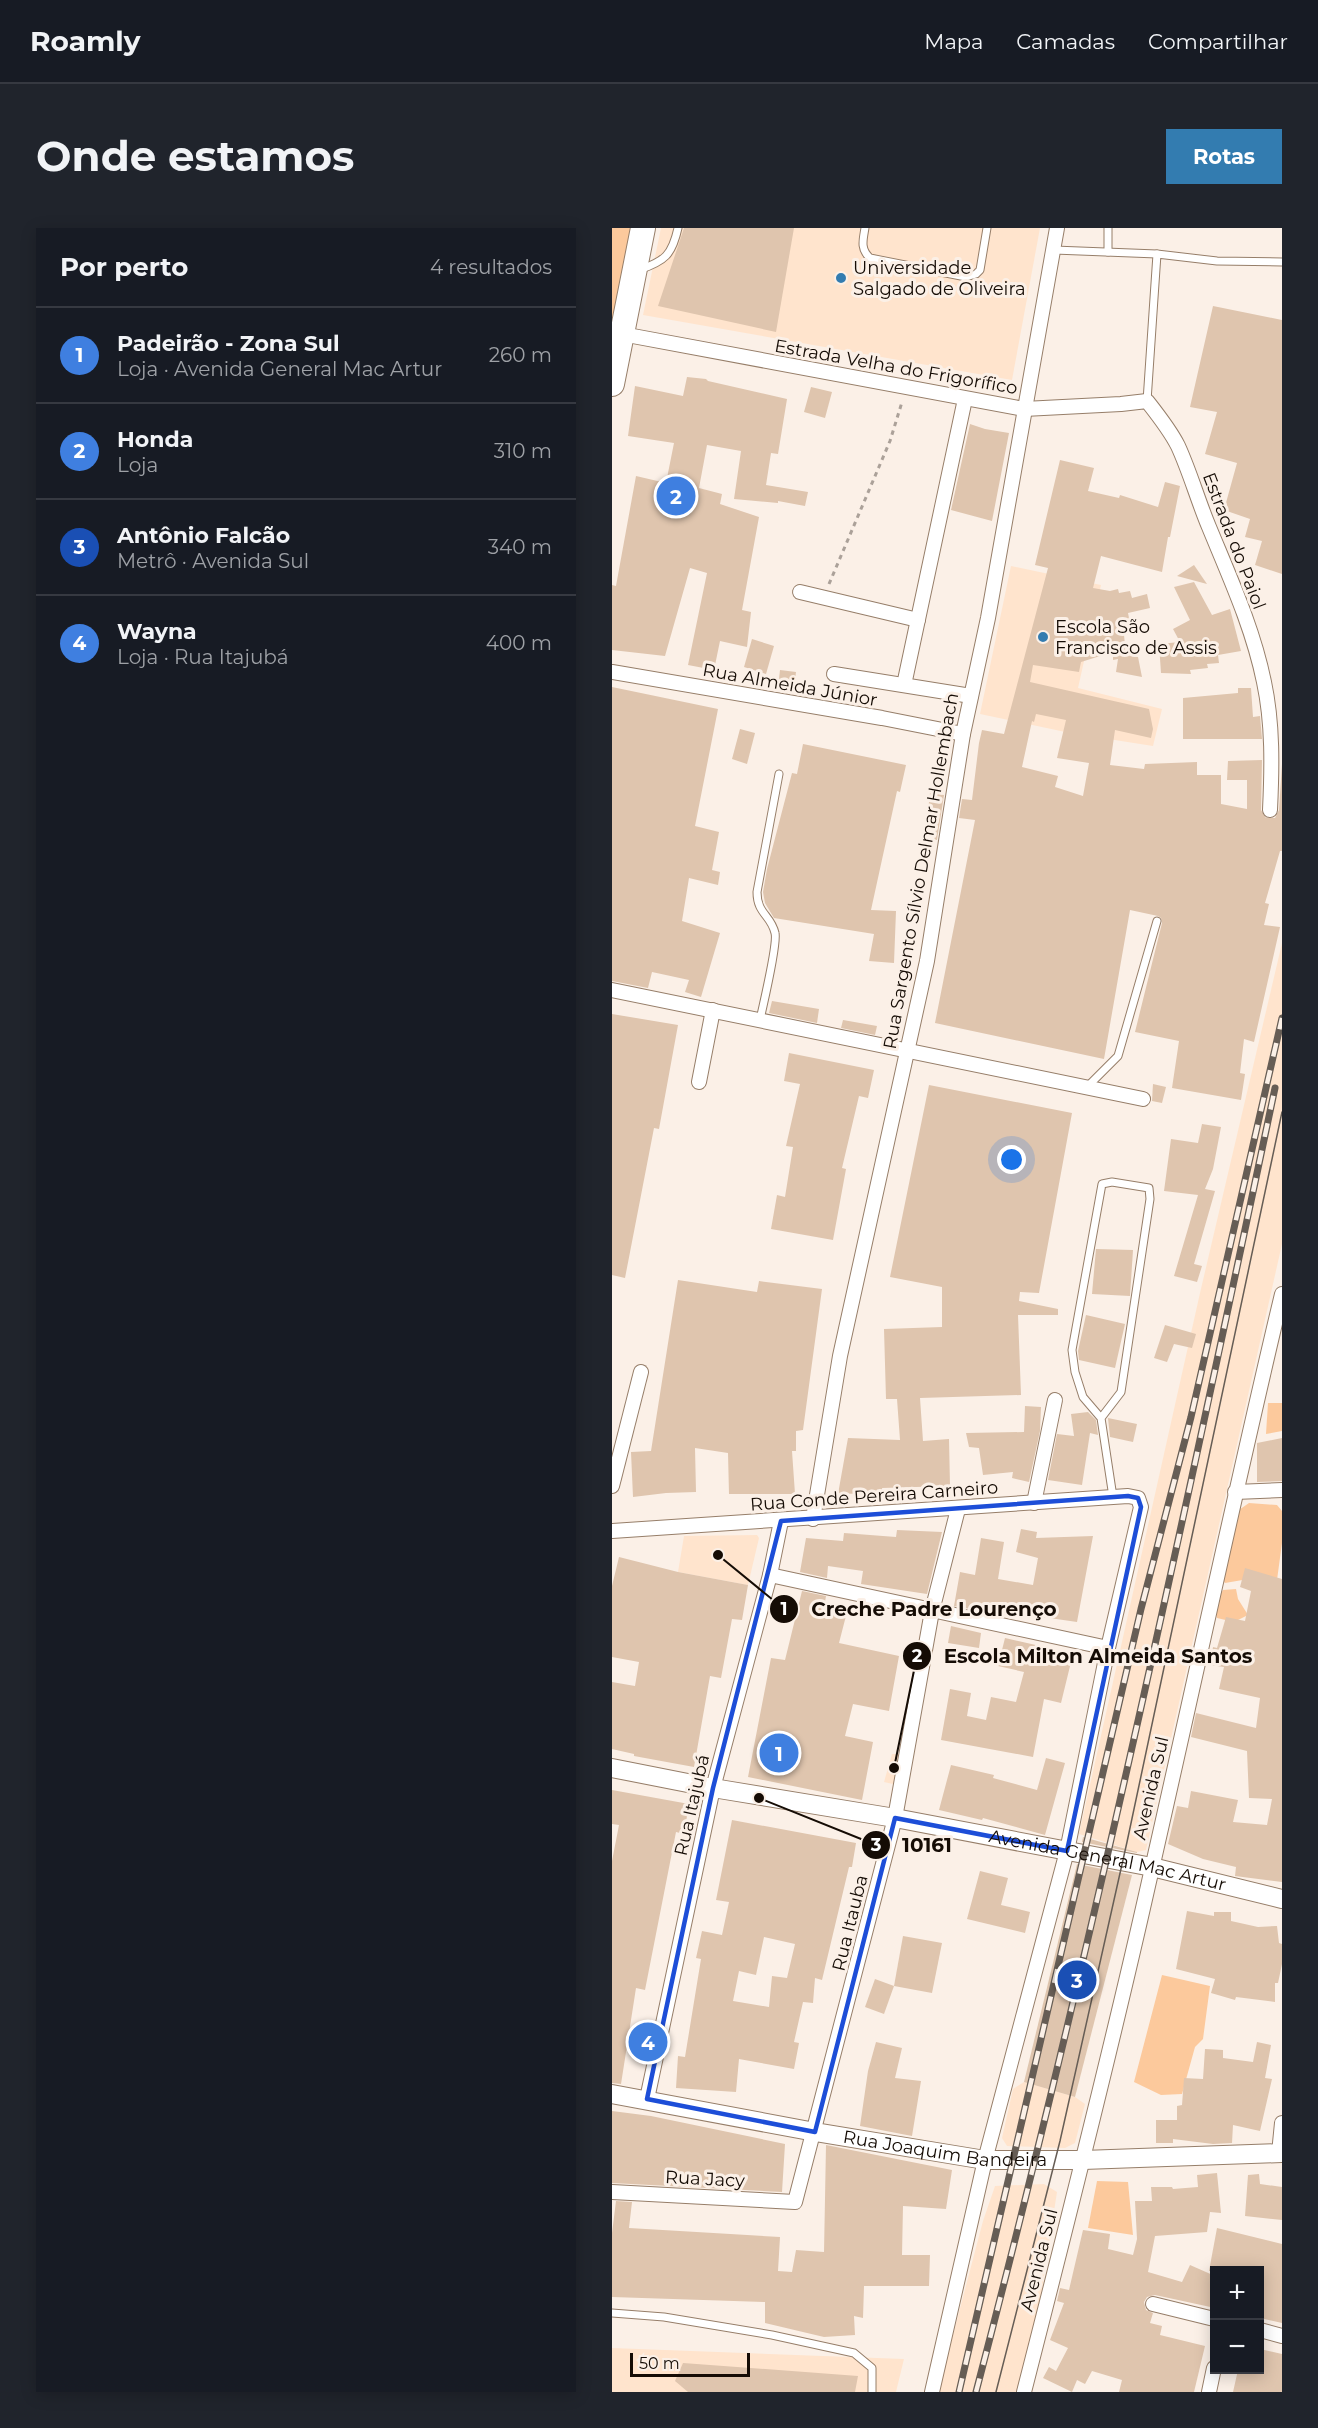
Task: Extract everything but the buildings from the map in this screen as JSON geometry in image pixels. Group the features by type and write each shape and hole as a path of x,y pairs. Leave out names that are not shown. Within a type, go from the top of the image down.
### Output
{"highway":[{"path":"612,384 643,228"}],"main road":[{"name":"Avenida General Mac Artur","path":"612,1768 713,1788 895,1818 1152,1867 1282,1899"},
{"name":"Rua Joaquim Bandeira","path":"612,2094 814,2132 985,2160 1083,2160 1281,2153"}],"street":[{"name":"Rua Sargento Sílvio Delmar Hollembach","path":"813,1519 840,1356 927,961 963,734 992,598 1054,250 1053,229"},
{"name":"Estrada Velha do Frigorífico","path":"622,334 1024,409 1147,401"},
{"path":"904,685 965,399"},
{"name":"Estrada do Paiol","path":"1147,401 1163,421 1178,447 1234,587 1254,644 1265,684 1270,719 1272,770 1270,810"},
{"path":"800,592 918,620"},
{"name":"Rua Almeida Júnior","path":"612,672 963,734"},
{"path":"834,674 971,696"},
{"path":"612,990 1143,1100"},
{"path":"699,1082 713,1010"},
{"name":"Avenida Sul","path":"1024,2392 1083,2160 1152,1867 1235,1492 1282,1294"},
{"path":"612,1486 641,1372"},
{"path":"1034,1503 1055,1400"},
{"path":"1235,1492 1282,1491"},
{"name":"Rua Conde Pereira Carneiro","path":"612,1531 1113,1497 1138,1498 1141,1507 1108,1648"},
{"name":"Rua Itauba","path":"795,2202 895,1818 932,1611 958,1509"},
{"name":"Rua Itajubá","path":"647,2099 713,1788 770,1575 781,1521"},
{"path":"770,1575 1108,1648 1067,1851 985,2160 932,2392"},
{"path":"1281,2153 1282,2123"},
{"name":"Rua Jacy","path":"612,2192 795,2202"},
{"path":"1153,2304 1210,2318"},
{"path":"1264,2331 1282,2336"},
{"path":"1209,2392 1214,2374"}],"lane":[{"path":"634,272 659,263 673,245 678,228"},
{"path":"865,228 862,247 864,254 870,258 966,277 980,270 987,228"},
{"path":"1108,228 1108,252"},
{"path":"1054,250 1157,254 1217,261 1282,262"},
{"path":"1147,401 1157,254"},
{"path":"760,1020 776,936 770,921 759,909 757,892 780,774"},
{"path":"1086,1088 1118,1056 1157,921"},
{"path":"1101,1418 1121,1392 1150,1199 1149,1188 1112,1182 1102,1184 1072,1350 1075,1372 1083,1397 1101,1418 1113,1497"},
{"path":"612,2313 664,2317 772,2335 854,2354 872,2368 872,2392"}],"path":[{"path":"824,597 890,441 906,388"}],"highlighted area":[{"path":"1128,1496 1138,1498 1141,1507 1067,1851 895,1818 815,2132 647,2099 713,1788 781,1521"}],"shaded area":[{"path":"612,228 631,228 612,330"},
{"name":"Universidade Salgado de Oliveira","path":"661,228 1040,228 1012,380 643,315"},
{"name":"Escola São Francisco de Assis","path":"1011,566 1101,585 1078,688 1162,709 1153,746 1070,733 980,714"},
{"path":"1282,943 1282,1244 1146,1850 1137,1852 1079,1834 1200,1293"},
{"path":"1268,1403 1282,1403 1282,1431 1266,1434"},
{"path":"1249,1503 1277,1505 1282,1511 1282,1543 1277,1580 1260,1577 1225,1583 1220,1576 1233,1514"},
{"path":"757,1535 759,1538 748,1585 678,1572 684,1536"},
{"path":"1236,1589 1238,1599 1248,1615 1234,1622 1217,1618 1214,1606 1223,1590"},
{"path":"892,1754 902,1754 897,1785 884,1782"},
{"path":"1162,1975 1210,1986 1203,2039 1195,2047 1182,2094 1161,2095 1134,2082"},
{"path":"1024,2082 1075,2097 1085,2104 1075,2143 1065,2148 1007,2146 1002,2138 1013,2089"},
{"path":"1097,2181 1128,2182 1133,2235 1088,2228"},
{"path":"1044,2184 1057,2192 1041,2295 1018,2392 938,2392 983,2221 995,2186"},
{"path":"612,2348 904,2359 896,2392 612,2392"}],"tram line":[{"path":"996,2392 1060,2141 1127,1842 1282,1112"}],"railway":[{"path":"959,2392 1141,1609 1191,1417 1282,1018"},
{"path":"976,2392 1018,2230 1096,1905 1170,1578 1275,1088"}],"place":[{"name":"Universidade Salgado de Oliveira","path":"841,278"},
{"name":"Honda","path":"676,496"},
{"name":"Escola São Francisco de Assis","path":"1043,637"},
{"name":"Creche Padre Lourenço","path":"718,1555"},
{"name":"Padeirão - Zona Sul","path":"779,1753"},
{"name":"Escola Milton Almeida Santos","path":"894,1768"},
{"name":"10161","path":"759,1798"},
{"name":"Antônio Falcão","path":"1077,1980"},
{"name":"Wayna","path":"648,2042"}]}
